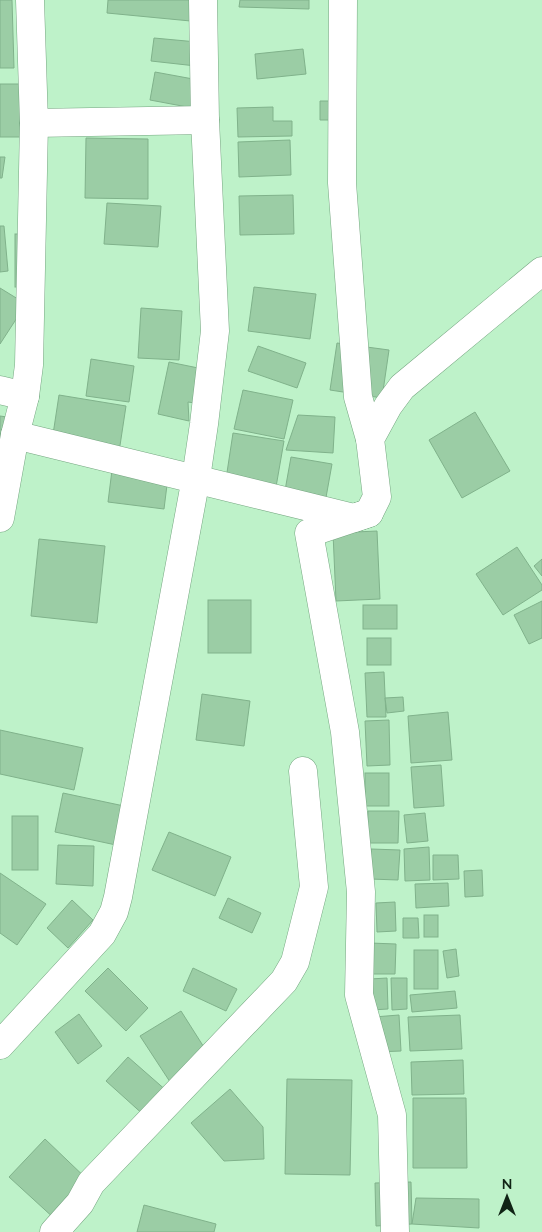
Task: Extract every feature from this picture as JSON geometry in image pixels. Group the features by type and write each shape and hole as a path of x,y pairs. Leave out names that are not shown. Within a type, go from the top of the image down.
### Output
{"street":[{"path":"0,518 15,435 12,393 29,365 34,123 30,0"},
{"path":"0,1045 102,934 114,912 196,478 215,331 202,0"},
{"path":"15,435 354,518 369,513 377,497 370,439 358,396 342,183 343,0"},
{"path":"34,123 206,120"},
{"path":"370,439 388,406 402,387 542,271"},
{"path":"369,513 309,533 345,732 361,892 359,995 392,1115 394,1232"},
{"path":"54,1232 80,1203 91,1183 284,981 295,962 314,887 303,772"}],"building":[{"path":"0,0 12,0 14,68 0,68"},
{"path":"108,0 203,0 201,22 107,13"},
{"path":"240,0 309,0 309,9 239,7"},
{"path":"154,38 208,43 205,67 151,61"},
{"path":"303,49 306,74 257,79 255,54"},
{"path":"155,72 204,81 198,109 150,100"},
{"path":"0,84 20,84 21,137 0,137"},
{"path":"320,101 336,101 337,120 320,120"},
{"path":"273,107 273,121 292,121 292,136 238,137 237,108"},
{"path":"86,138 148,139 148,199 85,198"},
{"path":"290,140 291,175 239,177 238,142"},
{"path":"0,157 5,157 2,178 0,178"},
{"path":"293,195 294,234 240,235 239,196"},
{"path":"107,203 161,206 158,247 104,244"},
{"path":"0,226 4,226 8,271 0,272"},
{"path":"15,234 24,234 24,287 15,287"},
{"path":"254,287 316,294 310,339 248,331"},
{"path":"0,288 26,304 0,344"},
{"path":"141,308 182,311 179,360 138,358"},
{"path":"337,343 389,350 382,398 330,390"},
{"path":"258,346 306,363 297,388 248,371"},
{"path":"91,359 134,366 129,402 86,396"},
{"path":"169,362 208,370 201,404 188,402 189,421 158,414"},
{"path":"243,390 293,400 284,439 234,429"},
{"path":"59,395 126,406 119,452 52,441"},
{"path":"475,412 510,471 462,498 429,440"},
{"path":"298,415 335,417 333,453 286,450"},
{"path":"0,416 7,417 0,470"},
{"path":"233,433 284,441 276,487 226,479"},
{"path":"291,457 332,464 325,503 284,496"},
{"path":"112,470 168,477 164,509 108,502"},
{"path":"377,531 380,599 336,601 333,533"},
{"path":"39,539 105,546 97,623 31,616"},
{"path":"517,547 542,585 542,590 503,615 476,574"},
{"path":"542,559 542,576 534,566"},
{"path":"208,600 251,600 251,653 208,653"},
{"path":"542,601 542,638 529,644 514,615"},
{"path":"363,605 397,605 397,629 363,629"},
{"path":"367,638 391,638 391,665 367,665"},
{"path":"384,672 386,717 367,717 365,673"},
{"path":"202,694 250,701 244,746 196,740"},
{"path":"403,697 404,711 387,713 385,698"},
{"path":"448,712 452,760 411,763 408,716"},
{"path":"389,720 390,765 367,766 365,721"},
{"path":"0,730 83,748 74,790 0,774"},
{"path":"441,765 444,806 414,808 411,767"},
{"path":"365,773 389,773 389,806 365,806"},
{"path":"63,793 124,806 116,845 55,832"},
{"path":"368,811 399,811 398,843 367,843"},
{"path":"425,813 428,841 407,843 404,815"},
{"path":"12,816 38,816 38,870 12,870"},
{"path":"169,832 231,857 215,896 152,870"},
{"path":"58,845 94,846 93,886 56,884"},
{"path":"429,847 430,880 405,881 404,849"},
{"path":"371,849 400,850 398,880 370,879"},
{"path":"433,855 458,855 459,879 433,880"},
{"path":"482,870 483,896 465,897 464,871"},
{"path":"0,873 46,904 17,945 0,933"},
{"path":"448,883 449,906 416,908 415,884"},
{"path":"228,898 261,913 252,933 219,918"},
{"path":"72,900 93,920 68,948 47,928"},
{"path":"395,902 396,931 377,932 376,903"},
{"path":"424,915 438,915 438,937 424,937"},
{"path":"403,918 418,918 419,938 403,938"},
{"path":"370,943 396,944 395,974 369,974"},
{"path":"456,949 459,976 447,978 443,951"},
{"path":"414,950 438,950 438,989 414,989"},
{"path":"108,968 148,1008 126,1031 85,991"},
{"path":"193,968 237,989 226,1011 183,991"},
{"path":"387,978 388,1009 371,1010 370,979"},
{"path":"391,978 407,978 407,1009 392,1010"},
{"path":"455,991 457,1008 412,1012 410,995"},
{"path":"181,1011 214,1063 174,1088 140,1036"},
{"path":"79,1014 102,1046 78,1064 55,1032"},
{"path":"399,1015 401,1051 376,1052 374,1017"},
{"path":"460,1015 462,1049 410,1051 408,1017"},
{"path":"128,1057 168,1092 146,1117 106,1081"},
{"path":"463,1060 464,1094 412,1095 411,1062"},
{"path":"287,1079 352,1080 350,1175 285,1174"},
{"path":"230,1089 263,1127 264,1159 224,1161 191,1123"},
{"path":"413,1098 466,1098 467,1168 413,1168"},
{"path":"45,1139 91,1183 56,1220 9,1177"},
{"path":"411,1182 412,1224 376,1226 375,1183"},
{"path":"416,1198 479,1199 479,1228 412,1224"},
{"path":"144,1205 216,1224 214,1232 137,1232"}]}
